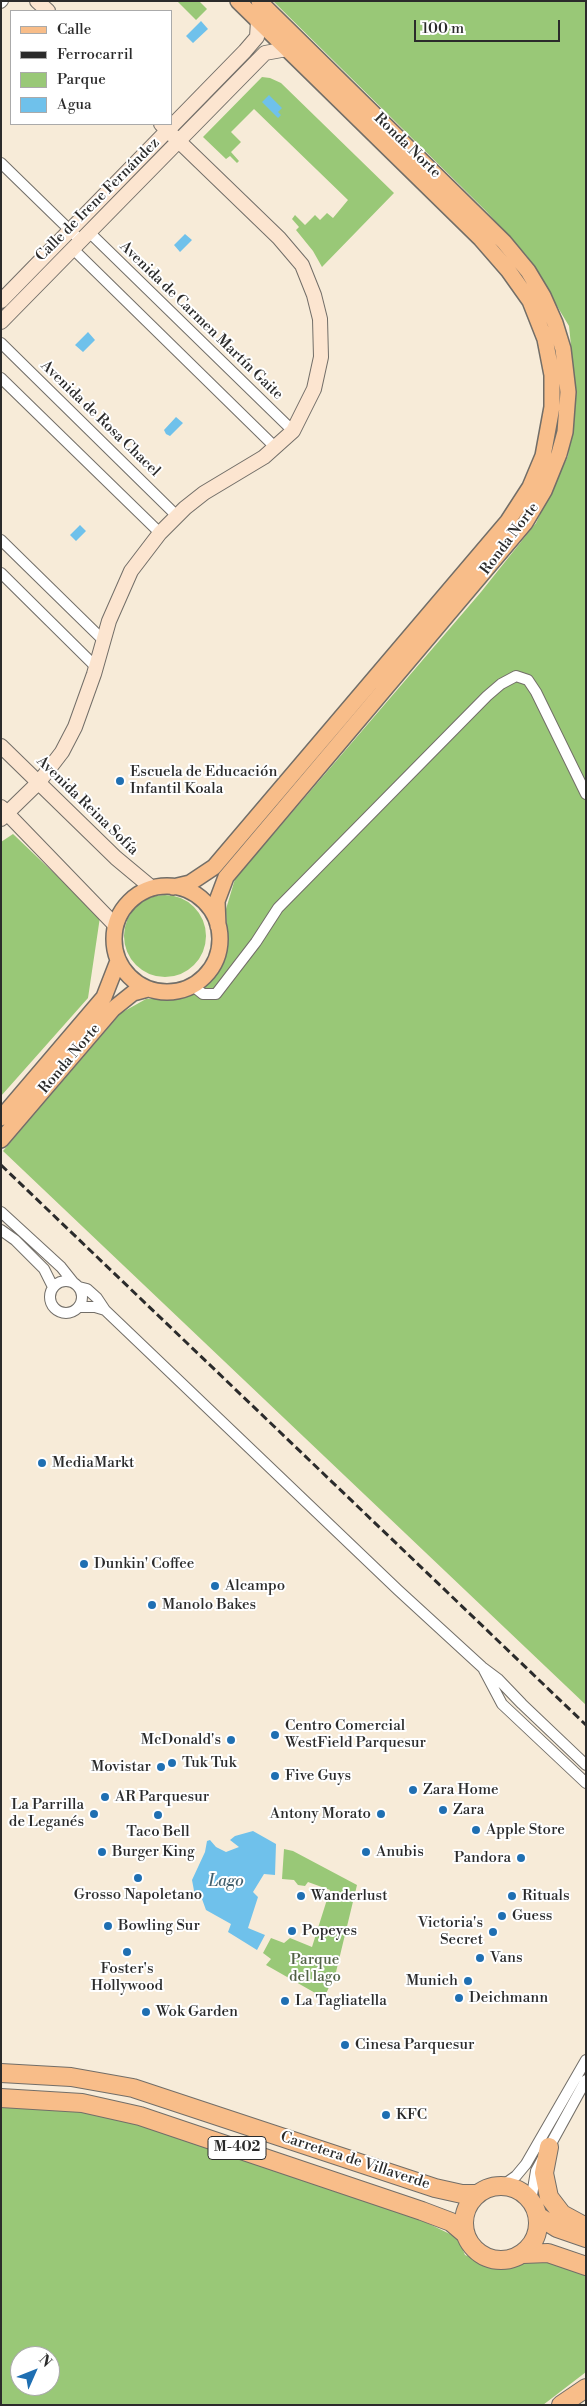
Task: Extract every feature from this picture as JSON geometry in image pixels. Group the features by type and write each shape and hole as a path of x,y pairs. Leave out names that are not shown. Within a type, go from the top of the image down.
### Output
{"highway":[{"name":"Carretera de Villaverde","path":"1,2073 71,2077 127,2086 435,2188 462,2194 477,2194"},
{"name":"Carretera de Villaverde","path":"1,2098 82,2103 140,2116 430,2214 451,2222 464,2233"},
{"path":"549,2147 544,2173 549,2197 562,2214 586,2227"},
{"name":"M-402","path":"477,2194 491,2187 502,2186"},
{"path":"502,2186 521,2192 534,2209 557,2228 586,2238"},
{"path":"464,2233 464,2214 477,2194"},
{"path":"523,2254 534,2240 537,2231 534,2209"},
{"name":"M-402","path":"464,2233 472,2247 488,2258 506,2261 523,2254 548,2253 586,2266"},
{"path":"561,2405 586,2388"}],"main road":[{"name":"Ronda Norte","path":"238,1 481,239 520,285 535,313 548,351 552,375 550,423 546,448 534,480 504,526 214,867 190,882 173,887 152,888 140,893 121,912 115,925 113,937 118,961 125,973 136,983 148,989 171,993 193,986 206,975 216,960 220,944 217,902 226,877 525,523 544,491 559,454 568,399 566,371 555,323 543,296 528,271 504,242 259,1"},
{"name":"Ronda Norte","path":"173,887 188,891 202,899 212,912 218,926"},
{"name":"Ronda Norte","path":"1,1118 104,997 118,961"},
{"name":"Ronda Norte","path":"1,1140 113,1009 133,993 148,989"}],"street":[{"path":"38,1 47,10"},
{"name":"Calle de Irene Fernández","path":"172,119 257,37 258,21"},
{"name":"Calle de Irene Fernández","path":"1,322 265,52 287,50"},
{"path":"115,925 4,813 26,797 62,752 75,727 96,667 108,621 132,571 160,533 177,516 204,494 276,448 292,431 314,389 322,357 320,319 314,295 302,265 279,238 164,127"},
{"name":"Calle de Irene Fernández","path":"1,301 70,231 164,127"},
{"name":"Avenida de Carmen Martín Gaite","path":"1,163 70,231 292,431"},
{"name":"Avenida de Carmen Martín Gaite","path":"81,241 276,448"},
{"name":"Avenida de Rosa Chacel","path":"1,343 177,516"},
{"path":"1,378 160,533"},
{"path":"1,540 103,640"},
{"path":"1,573 96,667"},
{"path":"193,986 203,994 216,994 256,942 278,908 487,696 501,684 516,676 528,680 536,692 586,794"},
{"name":"Avenida Reina Sofía","path":"1,746 116,858 152,888"},
{"path":"1,1212 49,1255 76,1284 94,1295 105,1310 398,1590 482,1667 498,1679 586,1765"},
{"path":"1,1230 44,1269 54,1287"},
{"path":"76,1284 62,1282 54,1287 51,1301 58,1310 67,1312 79,1307 94,1307 105,1310"},
{"path":"76,1284 82,1298 79,1307"},
{"path":"482,1667 502,1704 586,1783"},
{"path":"502,2186 516,2176 526,2164 586,2060"},
{"path":"534,2209 536,2171 586,2080"}],"green space":[{"path":"177,1 199,1 207,9 196,20"},
{"path":"273,1 586,1 586,1705 3,1151 121,1013 146,999 179,998 209,983 224,956 227,940 226,909 235,879 481,592 536,523 568,456 575,384 569,326 527,256 486,211"},
{"path":"247,57 249,60 192,119 189,116"},
{"path":"262,77 281,83 394,193 322,267 313,251 296,230 299,227 292,219 295,215 305,225 315,215 320,220 327,213 333,218 348,200 254,109 231,132 241,142 231,152 239,161 237,163 230,156 226,159 203,137"},
{"path":"156,150 159,153 94,219 91,216"},
{"path":"13,834 100,917 88,998 1,1096 1,842"},
{"path":"165,895 181,898 194,907 203,920 206,936 203,952 194,965 181,974 165,977 149,974 136,965 127,952 124,936 127,920 136,907 149,898"},
{"name":"Parque del lago","path":"284,1849 293,1851 357,1885 336,1972 324,1998 266,1965 271,1959 263,1953 271,1938 284,1943 290,1938 312,1947 330,1890 308,1882 305,1886 298,1885 294,1880 282,1879"},
{"path":"1,2106 102,2112 413,2216 458,2238 465,2255 494,2266 525,2260 554,2262 586,2272 586,2372 543,2405 1,2405"}],"water":[{"path":"201,21 208,29 193,43 186,36"},
{"path":"269,95 282,108 278,112 281,115 278,118 262,102"},
{"path":"185,234 192,240 180,252 174,245"},
{"path":"88,332 95,340 83,352 75,345"},
{"path":"176,417 183,423 170,436 164,430"},
{"path":"80,525 86,531 76,541 70,535"},
{"name":"Lago","path":"253,1831 276,1844 275,1875 264,1874 253,1892 258,1897 248,1928 265,1935 257,1950 228,1932 231,1924 206,1910 202,1899 195,1896 192,1880 205,1852 207,1841 210,1840 216,1847 226,1852 239,1847 230,1840 235,1836"}],"railway":[{"path":"1,1165 586,1725"}],"place":[{"name":"Escuela de Educación Infantil Koala","path":"120,781"},
{"name":"MediaMarkt","path":"42,1463"},
{"name":"Dunkin' Coffee","path":"84,1564"},
{"name":"Alcampo","path":"215,1586"},
{"name":"Manolo Bakes","path":"152,1605"},
{"name":"Centro Comercial WestField Parquesur","path":"275,1735"},
{"name":"McDonald's","path":"231,1740"},
{"name":"Tuk Tuk","path":"172,1763"},
{"name":"Movistar","path":"161,1767"},
{"name":"Five Guys","path":"275,1776"},
{"name":"Zara Home","path":"413,1790"},
{"name":"AR Parquesur","path":"105,1797"},
{"name":"Zara","path":"443,1810"},
{"name":"La Parrilla de Leganés","path":"94,1814"},
{"name":"Antony Morato","path":"381,1814"},
{"name":"Taco Bell","path":"158,1815"},
{"name":"Apple Store","path":"476,1830"},
{"name":"Burger King","path":"102,1852"},
{"name":"Anubis","path":"366,1852"},
{"name":"Pandora","path":"521,1858"},
{"name":"Grosso Napoletano","path":"138,1878"},
{"name":"Wanderlust","path":"301,1896"},
{"name":"Rituals","path":"512,1896"},
{"name":"Guess","path":"502,1916"},
{"name":"Bowling Sur","path":"108,1926"},
{"name":"Popeyes","path":"292,1931"},
{"name":"Victoria's Secret","path":"493,1932"},
{"name":"Foster's Hollywood","path":"127,1952"},
{"name":"Vans","path":"480,1958"},
{"name":"Munich","path":"468,1981"},
{"name":"Deichmann","path":"459,1998"},
{"name":"La Tagliatella","path":"285,2001"},
{"name":"Wok Garden","path":"146,2012"},
{"name":"Cinesa Parquesur","path":"345,2045"},
{"name":"KFC","path":"386,2115"}]}
